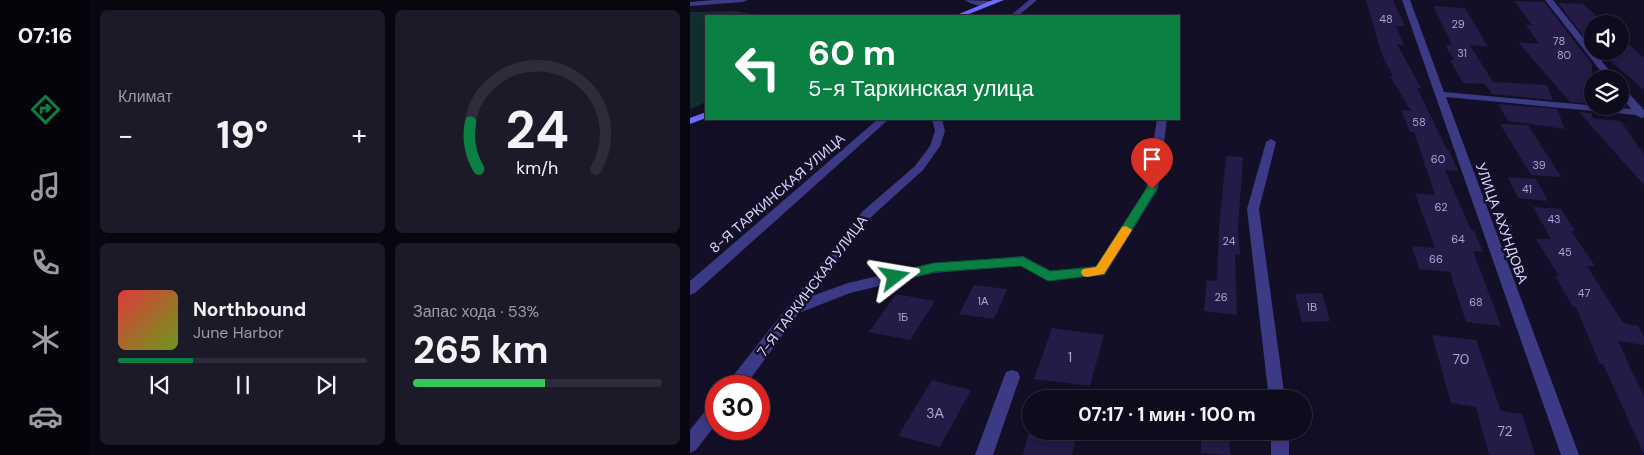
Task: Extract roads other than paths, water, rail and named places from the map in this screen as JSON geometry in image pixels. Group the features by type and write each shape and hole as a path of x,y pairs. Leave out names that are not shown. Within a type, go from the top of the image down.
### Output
{"street":[{"path":"690,4 743,0"},
{"path":"969,0 974,3 996,2"},
{"path":"1015,15 1032,0"},
{"name":"УЛИЦА АХУНДОВА","path":"1406,0 1570,455"},
{"path":"1549,0 1605,70"},
{"path":"961,15 996,2"},
{"path":"1440,94 1642,114"},
{"path":"1629,99 1642,114"},
{"path":"690,121 705,115"},
{"name":"8-Я ТАРКИНСКАЯ УЛИЦА","path":"690,289 883,120"},
{"name":"7-Я ТАРКИНСКАЯ УЛИЦА","path":"743,375 867,214 919,168 935,146 940,131 936,120"},
{"path":"794,309 848,288 934,268 1023,261 1048,276 1100,271 1152,189 1162,120"},
{"path":"1271,142 1253,209 1276,390"},
{"path":"984,455 1012,377"},
{"path":"690,444 705,425"},
{"path":"1280,440 1280,455"}]}
